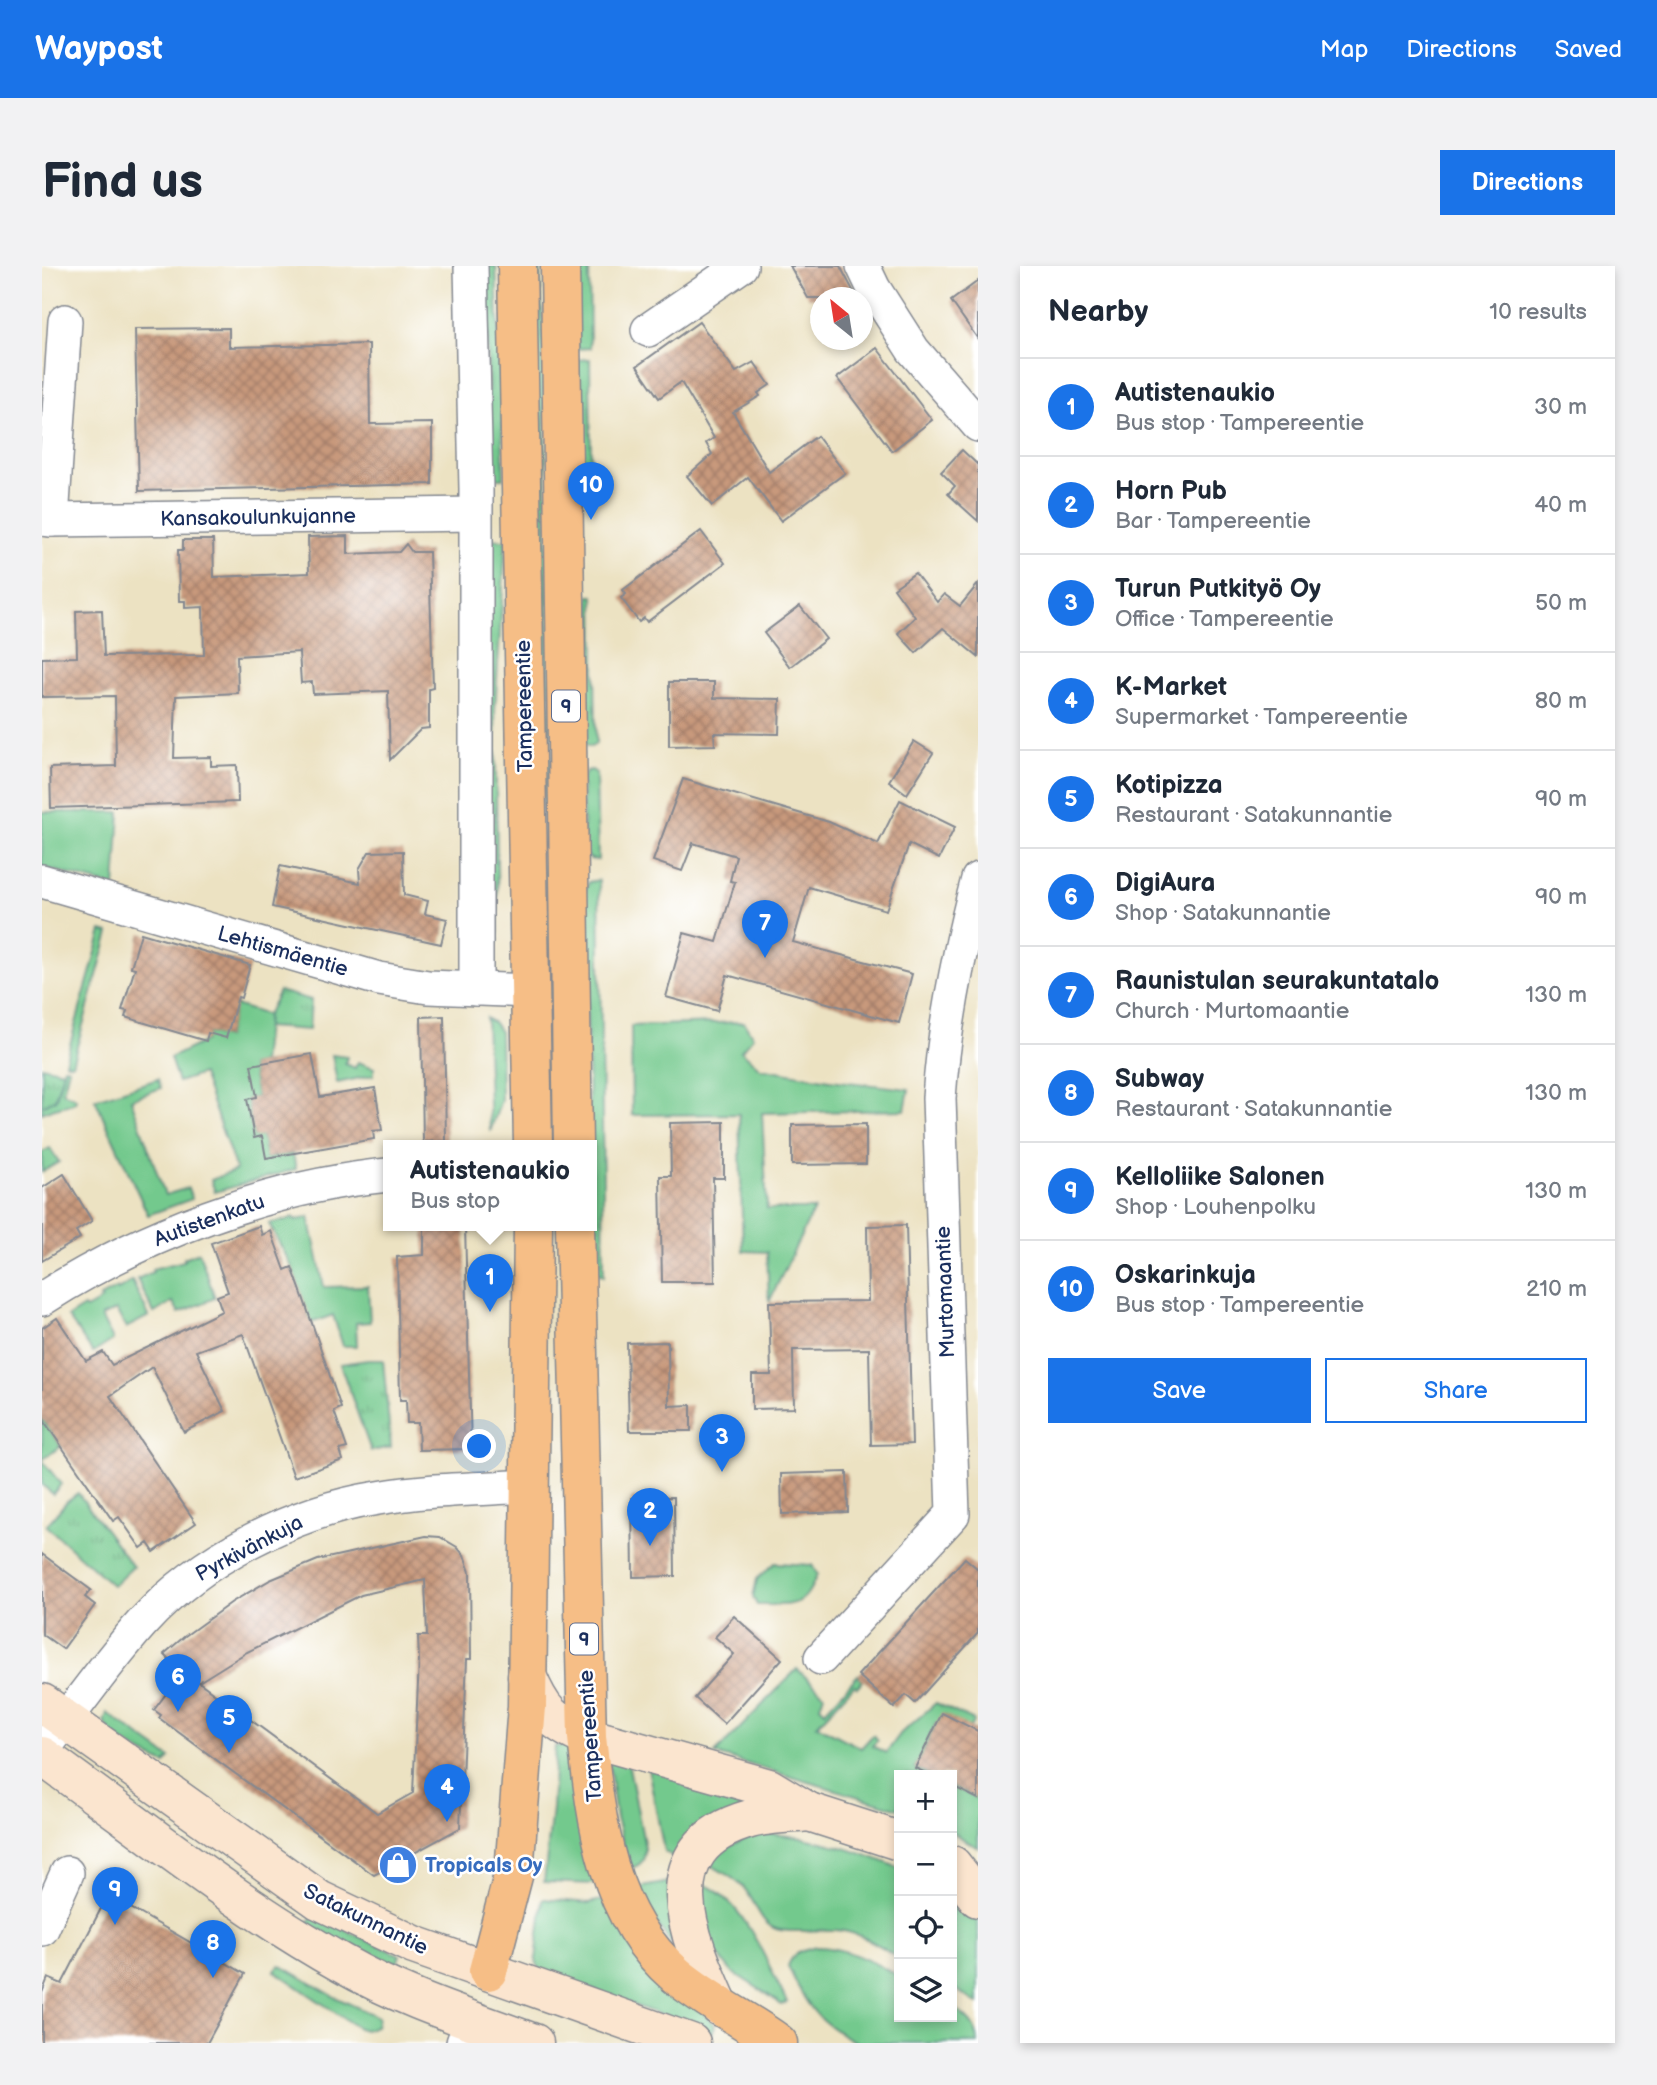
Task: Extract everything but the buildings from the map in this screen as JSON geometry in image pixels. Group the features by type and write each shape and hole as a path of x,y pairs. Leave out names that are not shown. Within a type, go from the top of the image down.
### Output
{"highway":[{"name":"Tampereentie","path":"517,266 533,1140"},
{"name":"Tampereentie","path":"560,266 573,1140"},
{"path":"488,1971 514,1872 527,1706 533,1231"},
{"name":"Tampereentie","path":"575,1231 587,1737 594,1807 607,1861 634,1927 664,1964 720,2007 778,2043"}],"main road":[{"path":"527,1676 539,1704 565,1728 587,1737 769,1788 809,1812 894,1839"},
{"name":"Satakunnantie","path":"54,1712 319,1900 414,1945 691,2043"},
{"path":"42,1753 301,1940 467,2031 534,2043"},
{"path":"720,2007 697,1956 685,1914 684,1890 695,1857 710,1839 727,1828 752,1819 809,1812"},
{"path":"957,1859 978,1865"},
{"path":"957,1871 978,1898"},
{"path":"467,2031 488,1971"}],"street":[{"path":"471,266 475,514 476,989"},
{"path":"648,330 741,266"},
{"path":"863,266 874,289 913,350 978,425"},
{"path":"47,519 65,321"},
{"name":"Kansakoulunkujanne","path":"47,519 475,514"},
{"name":"Murtomaantie","path":"821,1658 965,1513 939,1098 943,1051 967,920 978,879"},
{"name":"Lehtismäentie","path":"42,881 379,979 428,987 529,991"},
{"name":"Autistenkatu","path":"42,1299 106,1261 172,1231 272,1198 331,1184 383,1176"},
{"name":"Pyrkivänkuja","path":"42,1753 54,1712 164,1600 206,1568 238,1549 294,1521 356,1502 402,1494 531,1486"},
{"path":"42,1930 67,1873"}],"green space":[{"path":"486,266 496,266 504,478 490,478"},
{"path":"533,266 539,266 543,322 558,1140 550,1140"},
{"path":"577,266 589,266 590,348 576,349"},
{"path":"590,359 591,467 578,459 576,360"},
{"path":"482,539 506,540 495,709 498,940 489,953"},
{"path":"589,596 594,596 596,744 591,747 585,745 582,734 590,627"},
{"path":"587,771 596,773 598,860 590,859 584,852 582,779"},
{"path":"42,812 120,812 115,887 42,867"},
{"path":"599,880 604,1276 593,1271 592,1231 597,1231 597,1140 590,1140 584,892 589,882"},
{"path":"102,931 109,933 72,1064 65,1062"},
{"path":"279,991 311,1000 309,1030 266,1027 267,1015"},
{"path":"235,1005 267,1015 262,1063 251,1066 257,1097 247,1099 254,1137 262,1136 266,1158 293,1154 296,1169 215,1192 211,1180 236,1170 202,1074 178,1082 170,1058 205,1041 208,1033 226,1038"},
{"path":"486,1018 494,1023 500,1032 501,1100 490,1132"},
{"path":"744,1022 753,1037 741,1051 760,1068 830,1080 909,1089 905,1110 762,1113 767,1209 814,1209 769,1302 767,1252 743,1251 739,1114 632,1115 631,1026"},
{"path":"332,1055 347,1057 345,1064 355,1068 358,1062 374,1068 374,1075 337,1083"},
{"path":"42,1066 63,1071 55,1099 42,1106"},
{"path":"64,1067 69,1068 63,1092 76,1098 75,1102 42,1113 42,1106 56,1099"},
{"path":"158,1079 161,1088 131,1099 165,1195 188,1188 192,1199 148,1215 95,1099"},
{"path":"50,1148 59,1162 42,1172 42,1152"},
{"path":"309,1217 324,1287 368,1286 370,1322 356,1323 357,1346 343,1346 333,1315 311,1323 292,1267 269,1224"},
{"path":"199,1252 215,1298 179,1313 173,1302 154,1313 137,1279 153,1272 152,1269 184,1261 184,1258"},
{"path":"132,1281 149,1316 126,1328 116,1310 101,1317 113,1340 93,1353 68,1317"},
{"path":"383,1360 391,1447 371,1451 340,1364"},
{"path":"42,1418 61,1446 42,1460"},
{"path":"42,1460 61,1484 53,1494 42,1485"},
{"path":"78,1493 133,1567 113,1586 46,1526 67,1501"},
{"path":"775,1563 812,1565 817,1574 802,1600 788,1605 757,1605 753,1597 757,1579"},
{"path":"797,1669 824,1694 820,1706 825,1711 858,1675 863,1680 857,1687 854,1685 817,1725 861,1748 873,1735 878,1740 872,1746 886,1753 901,1733 936,1703 974,1721 970,1727 936,1724 915,1768 919,1770 894,1770 894,1808 715,1754"},
{"path":"107,1713 170,1758 165,1764 123,1742 104,1722"},
{"path":"555,1746 570,1746 578,1816 595,1884 544,1882"},
{"path":"611,1760 628,1762 645,1848 642,1862 630,1869 616,1818 609,1763"},
{"path":"648,1768 754,1798 681,1862 664,1851"},
{"path":"957,1788 978,1799 978,1848 957,1835"},
{"path":"758,1833 776,1834 830,1844 894,1866 894,1955 868,1940 844,1931 789,1931 770,1926 743,1887 707,1863 718,1851"},
{"path":"670,1882 676,1939 671,1943 647,1910 637,1888"},
{"path":"700,1883 715,1890 741,1916 787,2002 781,2005 731,1971 715,1951 705,1936"},
{"path":"543,1899 589,1903 601,1900 715,2025 712,2034 539,1970 536,1960"},
{"path":"957,1903 978,1922 978,2004 957,1990"},
{"path":"313,1915 400,1955 394,1971 307,1924"},
{"path":"816,1947 849,1952 894,1974 894,2022 957,2022 957,2010 976,2031 978,2043 857,2043 822,2020 801,1993 788,1966 795,1955"},
{"path":"280,1965 335,1997 378,2017 376,2026 365,2030 358,2028 275,1971"}],"place":[{"name":"Oskarinkuja","path":"591,520"},
{"name":"Raunistulan seurakuntatalo","path":"765,958"},
{"name":"Autistenaukio","path":"490,1312"},
{"name":"Turun Putkityö Oy","path":"722,1472"},
{"name":"Horn Pub","path":"650,1546"},
{"name":"DigiAura","path":"178,1712"},
{"name":"Kotipizza","path":"229,1753"},
{"name":"K-Market","path":"447,1822"},
{"name":"Tropicals Oy","path":"398,1865"},
{"name":"Kelloliike Salonen","path":"115,1925"},
{"name":"Subway","path":"213,1978"}]}
